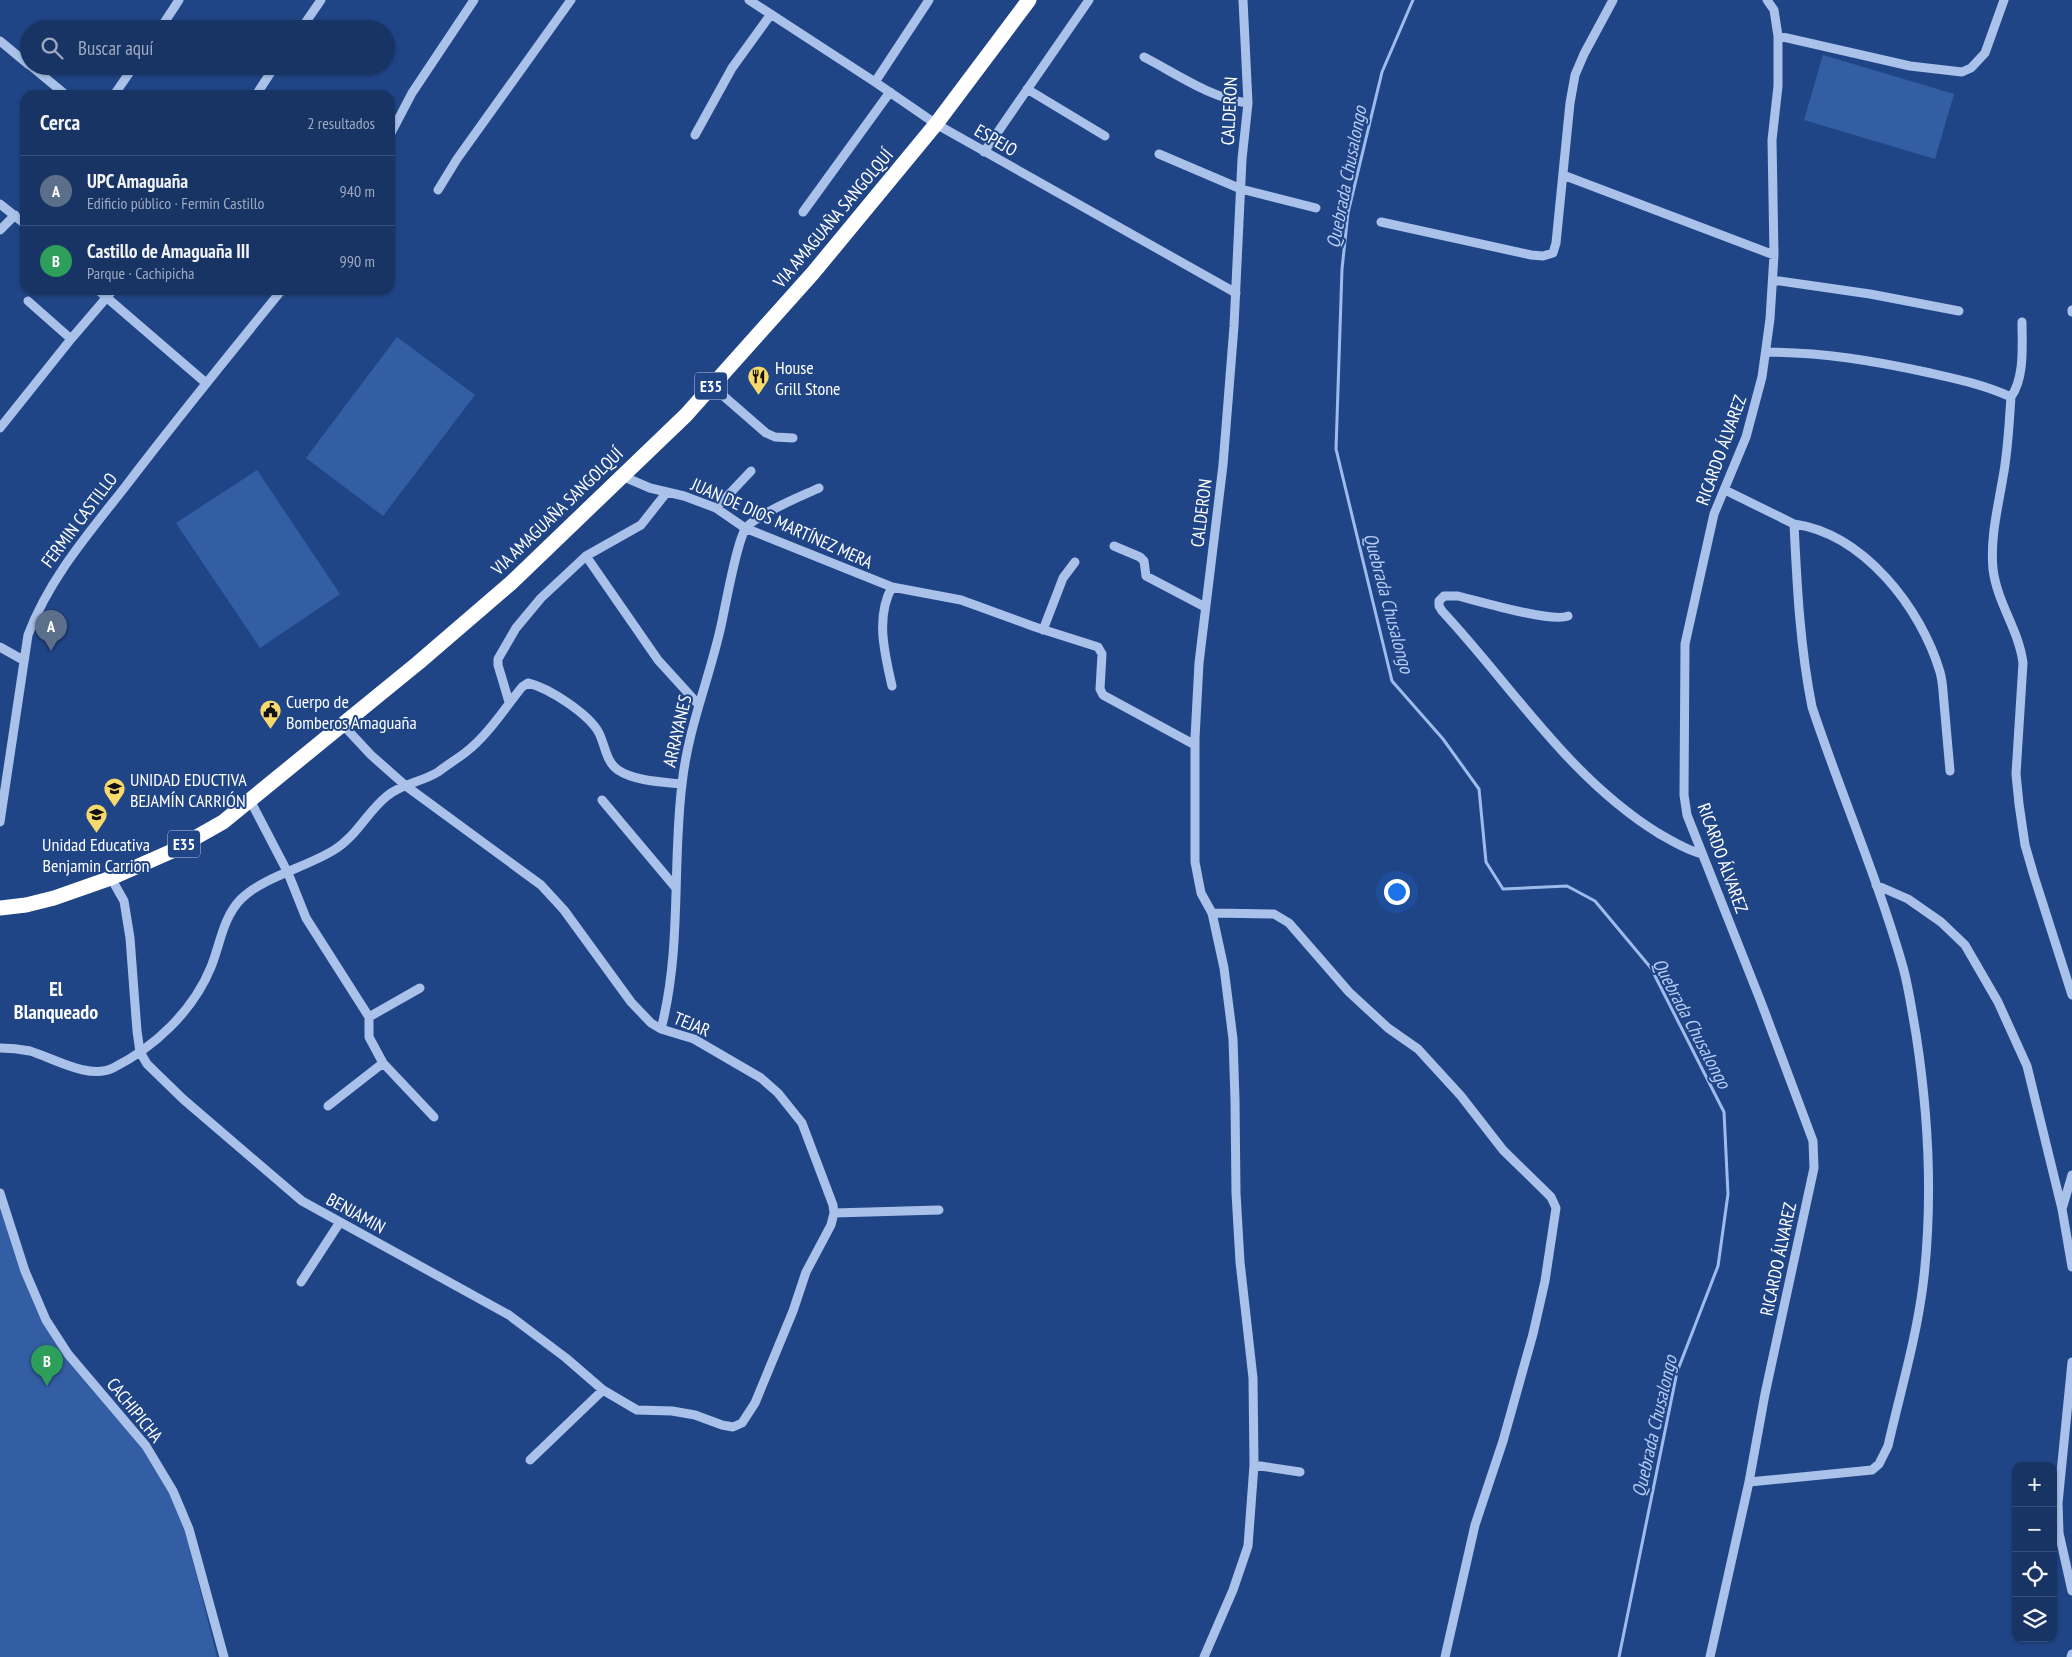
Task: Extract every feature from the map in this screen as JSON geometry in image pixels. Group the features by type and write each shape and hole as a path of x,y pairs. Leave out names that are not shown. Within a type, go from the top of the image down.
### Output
{"highway":[{"name":"VIA AMAGUAÑA SANGOLQUÍ","path":"0,908 26,905 54,898 111,878 170,852 223,822 343,725 511,583 686,415 813,273 936,124 1029,0"}],"street":[{"path":"166,20 179,0"},
{"path":"307,20 321,0"},
{"path":"395,125 412,93 474,0"},
{"path":"438,190 457,160 571,0"},
{"name":"ESPEJO","path":"749,0 936,124 1236,293"},
{"path":"875,82 929,0"},
{"path":"984,152 1089,0"},
{"name":"CALDERON","path":"1204,1657 1233,1590 1248,1546 1254,1465 1253,1378 1240,1262 1232,1039 1224,968 1212,913 1201,893 1195,862 1195,745 1199,662 1223,465 1248,103 1243,0"},
{"path":"1381,222 1531,255 1543,256 1553,252 1556,243 1575,75 1612,0"},
{"name":"RICARDO ÁLVAREZ","path":"1710,1657 1748,1482 1764,1394 1814,1168 1815,1153 1813,1141 1762,1002 1702,854 1685,804 1685,644 1714,514 1746,436 1762,378 1766,352 1773,280 1772,140 1778,86 1778,36 1774,10 1767,0"},
{"path":"1778,36 1910,66 1962,72 1971,68 1985,53 2004,0"},
{"path":"695,135 732,68 771,14"},
{"path":"0,42 20,58"},
{"path":"1144,57 1214,94 1248,103"},
{"path":"41,75 60,90"},
{"path":"117,90 128,75"},
{"path":"259,90 270,75"},
{"path":"1027,89 1105,136"},
{"path":"803,212 890,92"},
{"path":"1159,154 1241,188 1316,208"},
{"path":"1563,174 1774,255"},
{"path":"0,204 20,217"},
{"path":"0,230 20,219"},
{"path":"1773,280 1870,294 1959,311"},
{"path":"104,295 206,383"},
{"path":"0,428 71,339 109,295"},
{"name":"FERMIN CASTILLO","path":"0,822 23,660 28,635 36,614 52,584 77,549 206,383 280,295"},
{"path":"28,301 71,339"},
{"path":"2022,322 2021,365 2017,384 2011,397 2004,475 1994,531 1993,567 1996,589 2021,648 2023,664 2016,774 2025,845 2072,996"},
{"path":"1766,352 1840,355 1873,360 1963,380 2011,397"},
{"path":"712,386 766,433 794,438"},
{"path":"716,508 751,471"},
{"name":"JUAN DE DIOS MARTÍNEZ MERA","path":"622,476 650,488 684,496 716,508 746,528 892,588 961,600 1100,649 1102,654 1100,690 1103,695 1195,745"},
{"path":"746,528 755,520 819,488"},
{"path":"1725,490 1794,524 1806,526 1830,536 1858,553 1884,575 1908,605 1928,640 1941,674 1950,771"},
{"path":"509,702 498,665 500,655 516,628 541,598 586,556 635,529 667,492"},
{"path":"1748,1482 1872,1470 1879,1464 1888,1446 1910,1354 1923,1286 1929,1208 1926,1098 1903,969 1876,885 1812,708 1807,682 1798,596 1794,524"},
{"name":"ARRAYANES","path":"660,1029 666,1008 673,946 682,784 689,742 698,704 716,649 739,545 746,528"},
{"path":"1114,546 1140,556 1144,561 1146,576 1205,607"},
{"path":"586,556 658,660 698,704"},
{"path":"1043,630 1063,578 1075,562"},
{"path":"892,588 885,599 883,624 884,644 892,686"},
{"path":"1568,616 1564,618 1548,616 1458,596 1444,596 1439,601 1439,606 1442,610 1586,776 1621,807 1644,824 1685,848 1702,854"},
{"path":"0,647 23,660"},
{"path":"0,1048 30,1051 67,1065 95,1072 111,1069 140,1052 169,1028 194,1000 210,968 232,909 243,897 257,888 336,850 354,833 385,797 435,773 467,751 522,687 528,683 535,685 574,709 593,724 608,757 619,770 646,780 682,784"},
{"name":"TEJAR","path":"343,725 370,755 406,786 541,885 564,910 631,1002 651,1023 660,1029 694,1039 761,1078 778,1093 802,1123 833,1205 834,1213"},
{"path":"250,800 288,873 306,918 369,1017 369,1037 383,1063 434,1117"},
{"path":"602,800 676,888"},
{"name":"BENJAMIN","path":"111,878 124,901 130,938 137,1031 140,1052 147,1064 183,1099 302,1201 509,1315 566,1358 603,1390 637,1410 672,1411 695,1415 733,1427 742,1423 755,1403 793,1311 806,1272 831,1225 834,1213"},
{"path":"1876,885 1908,899 1941,922 1965,945 1998,1002 2027,1066 2062,1209 2072,1268"},
{"path":"1212,913 1274,914 1289,923 1349,992 1388,1028 1418,1049 1461,1096 1503,1150 1551,1197 1556,1208 1545,1281 1533,1334 1503,1440 1476,1525 1445,1657"},
{"path":"369,1017 420,988"},
{"path":"328,1106 383,1063"},
{"path":"2062,1209 2072,1175"},
{"name":"CACHIPICHA","path":"0,1192 25,1271 46,1320 68,1354 146,1446 174,1491 189,1529 224,1657"},
{"path":"834,1213 939,1210"},
{"path":"301,1282 340,1222"},
{"path":"2072,1362 2058,1503 2059,1533 2072,1591"},
{"path":"530,1460 603,1390"},
{"path":"1254,1465 1300,1472"}],"shaded area":[{"path":"1823,55 1954,94 1935,159 1804,120"},
{"path":"397,337 475,395 383,516 306,458"},
{"path":"257,470 340,594 260,648 176,523"},
{"path":"0,1195 44,1324 143,1448 170,1493 185,1530 217,1657 0,1657"}],"waterway":[{"name":"Quebrada Chusalongo","path":"1413,0 1382,72 1348,213 1342,269 1336,449 1392,681 1443,739 1479,789 1486,862 1503,889 1567,886 1595,901 1651,968 1724,1112 1728,1194 1718,1266 1677,1372 1619,1657"}],"place":[{"name":"House Grill Stone","path":"759,396"},
{"name":"UPC Amaguaña","path":"51,651"},
{"name":"Cuerpo de Bomberos Amaguaña","path":"270,730"},
{"name":"UNIDAD EDUCTIVA BEJAMÍN CARRIÓN","path":"114,808"},
{"name":"Unidad Educativa Benjamin Carrion","path":"96,833"},
{"name":"Castillo de Amaguaña III","path":"47,1386"}],"district":[{"name":"El Blanqueado","path":"56,1000"}]}
